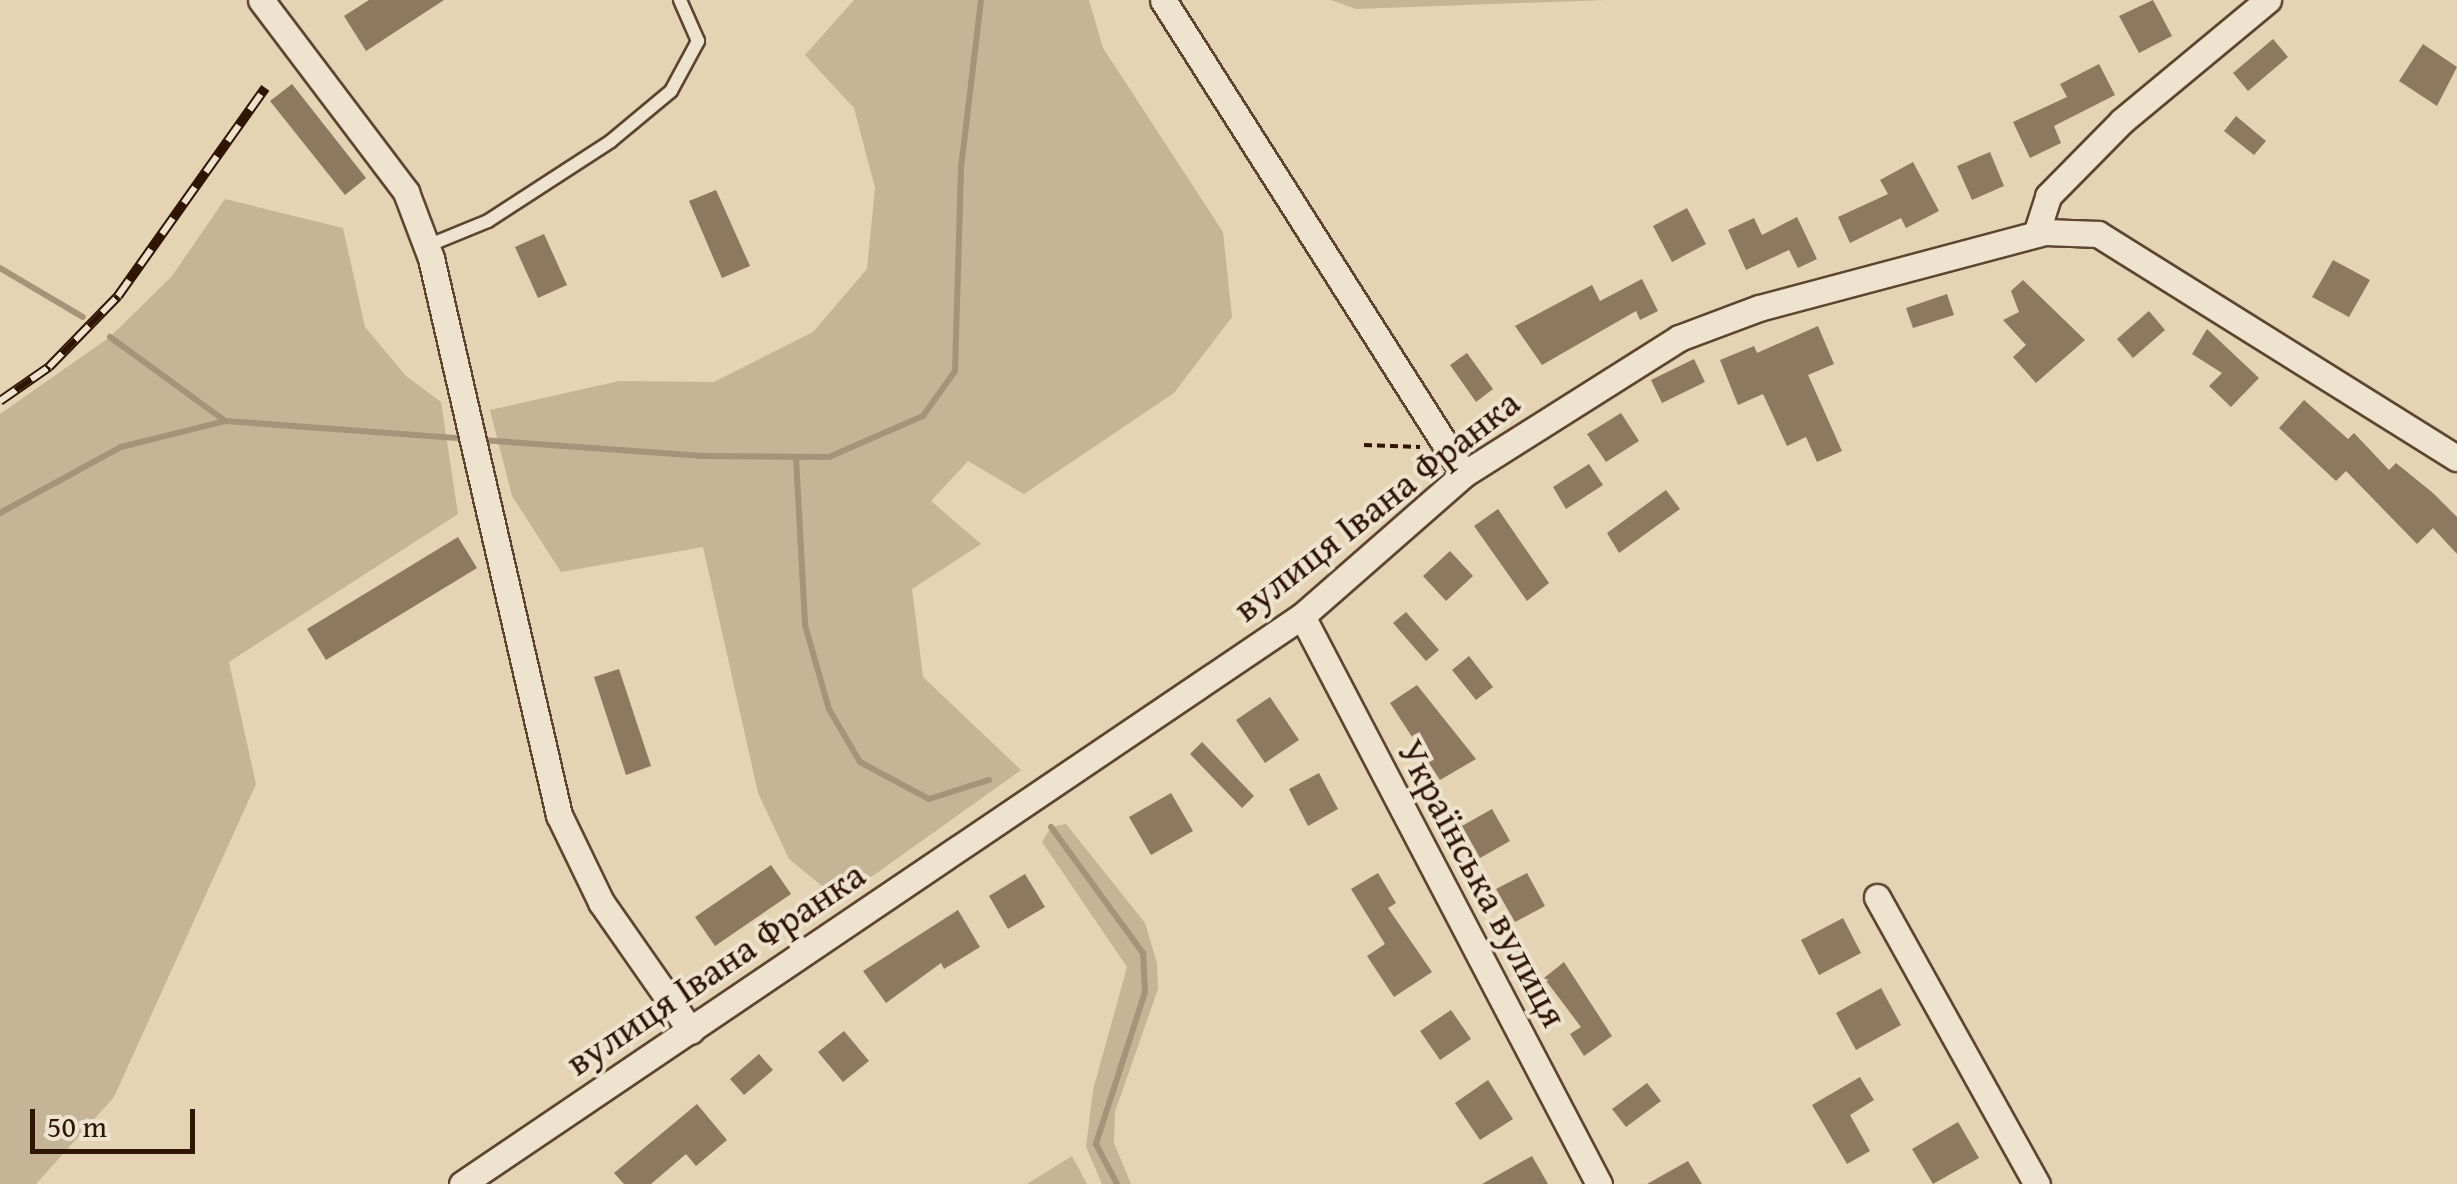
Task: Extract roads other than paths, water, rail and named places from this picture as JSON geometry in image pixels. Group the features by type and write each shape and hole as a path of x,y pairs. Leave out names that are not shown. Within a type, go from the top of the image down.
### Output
{"street":[{"path":"261,0 366,131 406,192 427,246 559,815 601,902 690,1031"},
{"path":"1163,0 1464,474"},
{"path":"2036,234 2048,196 2122,121 2268,0"},
{"name":"вулиця Івана Франка","path":"462,1184 1302,616 1464,474 1679,338 1759,308 2036,234 2098,234 2457,458"},
{"name":"Українська вулиця","path":"1302,616 1598,1184"},
{"path":"1878,896 2037,1184"}],"lane":[{"path":"427,246 488,221 611,141 671,91 698,41 680,0"}],"waterway":[{"path":"481,440 703,456 829,457 923,416 955,371 961,168 981,0"},
{"path":"0,268 83,317"},
{"path":"110,337 225,421"},
{"path":"0,513 121,447 225,421 468,439"},
{"path":"796,457 805,625 829,709 860,762 929,799 989,780"},
{"path":"1051,827 1143,953 1145,992 1096,1144 1117,1184"}],"railway":[{"path":"0,401 49,367 118,296 265,88"}]}
